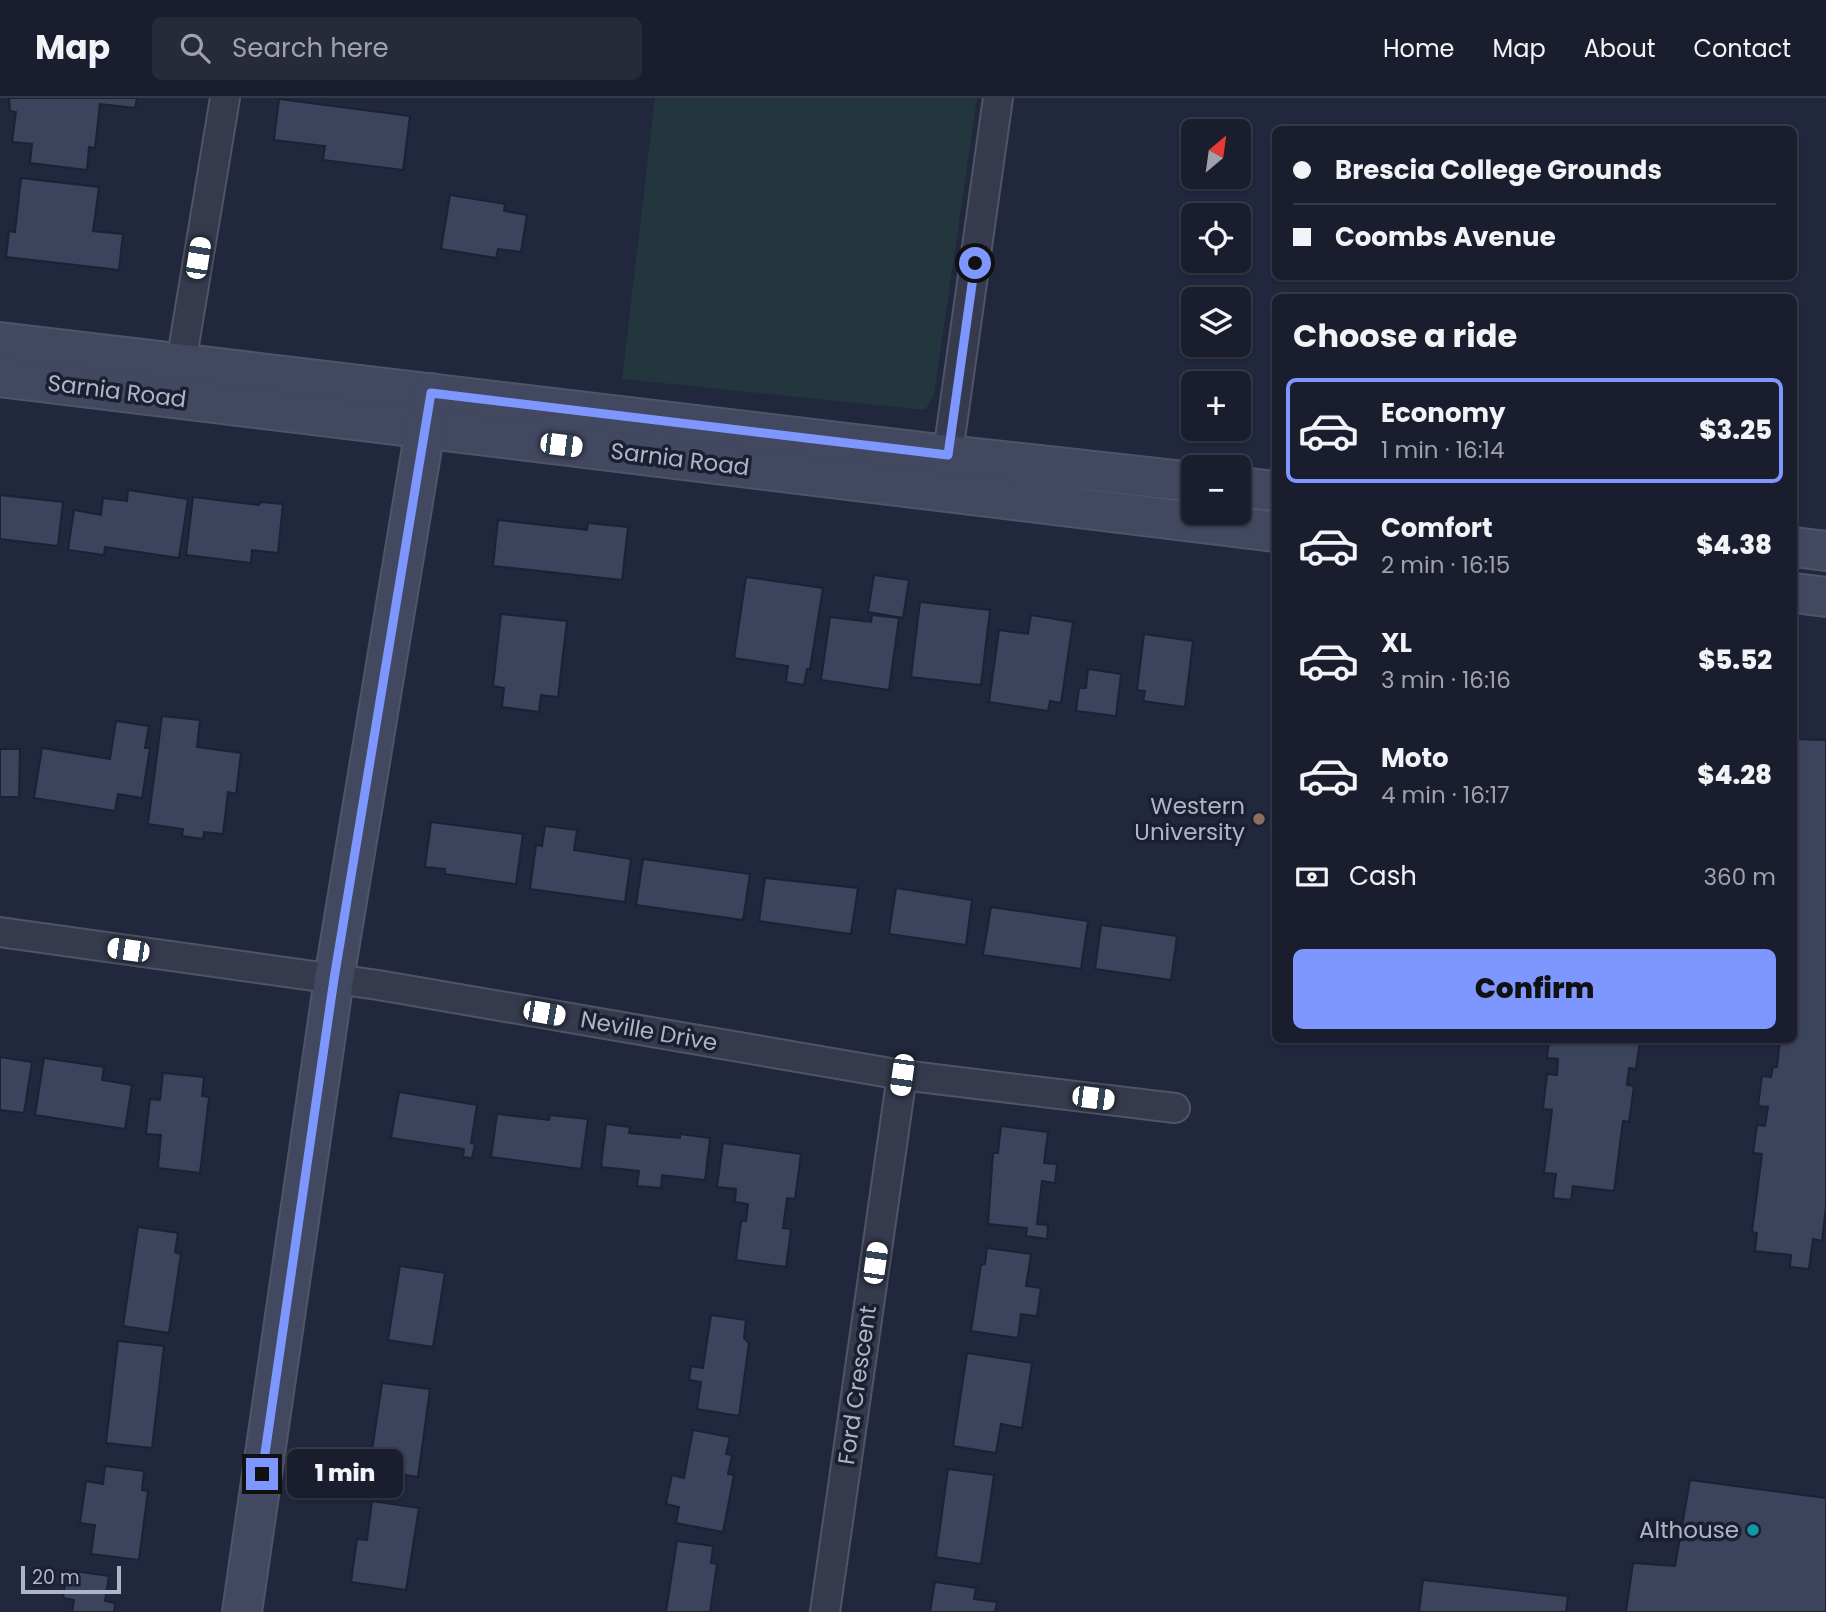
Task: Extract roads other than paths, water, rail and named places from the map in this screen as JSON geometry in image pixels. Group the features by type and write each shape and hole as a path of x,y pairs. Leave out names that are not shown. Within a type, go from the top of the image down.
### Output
{"main road":[{"name":"Sarnia Road","path":"0,342 178,380 945,473 1272,531"},
{"name":"Sarnia Road","path":"0,377 178,380"},
{"path":"242,1612 334,979 428,411"},
{"name":"Sarnia Road","path":"945,473 1181,482"},
{"path":"1251,488 1272,491"},
{"path":"1797,547 1826,551"},
{"path":"1797,593 1826,597"}],"street":[{"path":"178,380 225,98"},
{"path":"945,473 998,98"},
{"name":"Neville Drive","path":"0,932 334,979 902,1075 1175,1108"},
{"name":"Ford Crescent","path":"825,1612 902,1075"}],"place":[{"name":"Western University","path":"1259,819"},
{"name":"Althouse","path":"1753,1530"}]}
